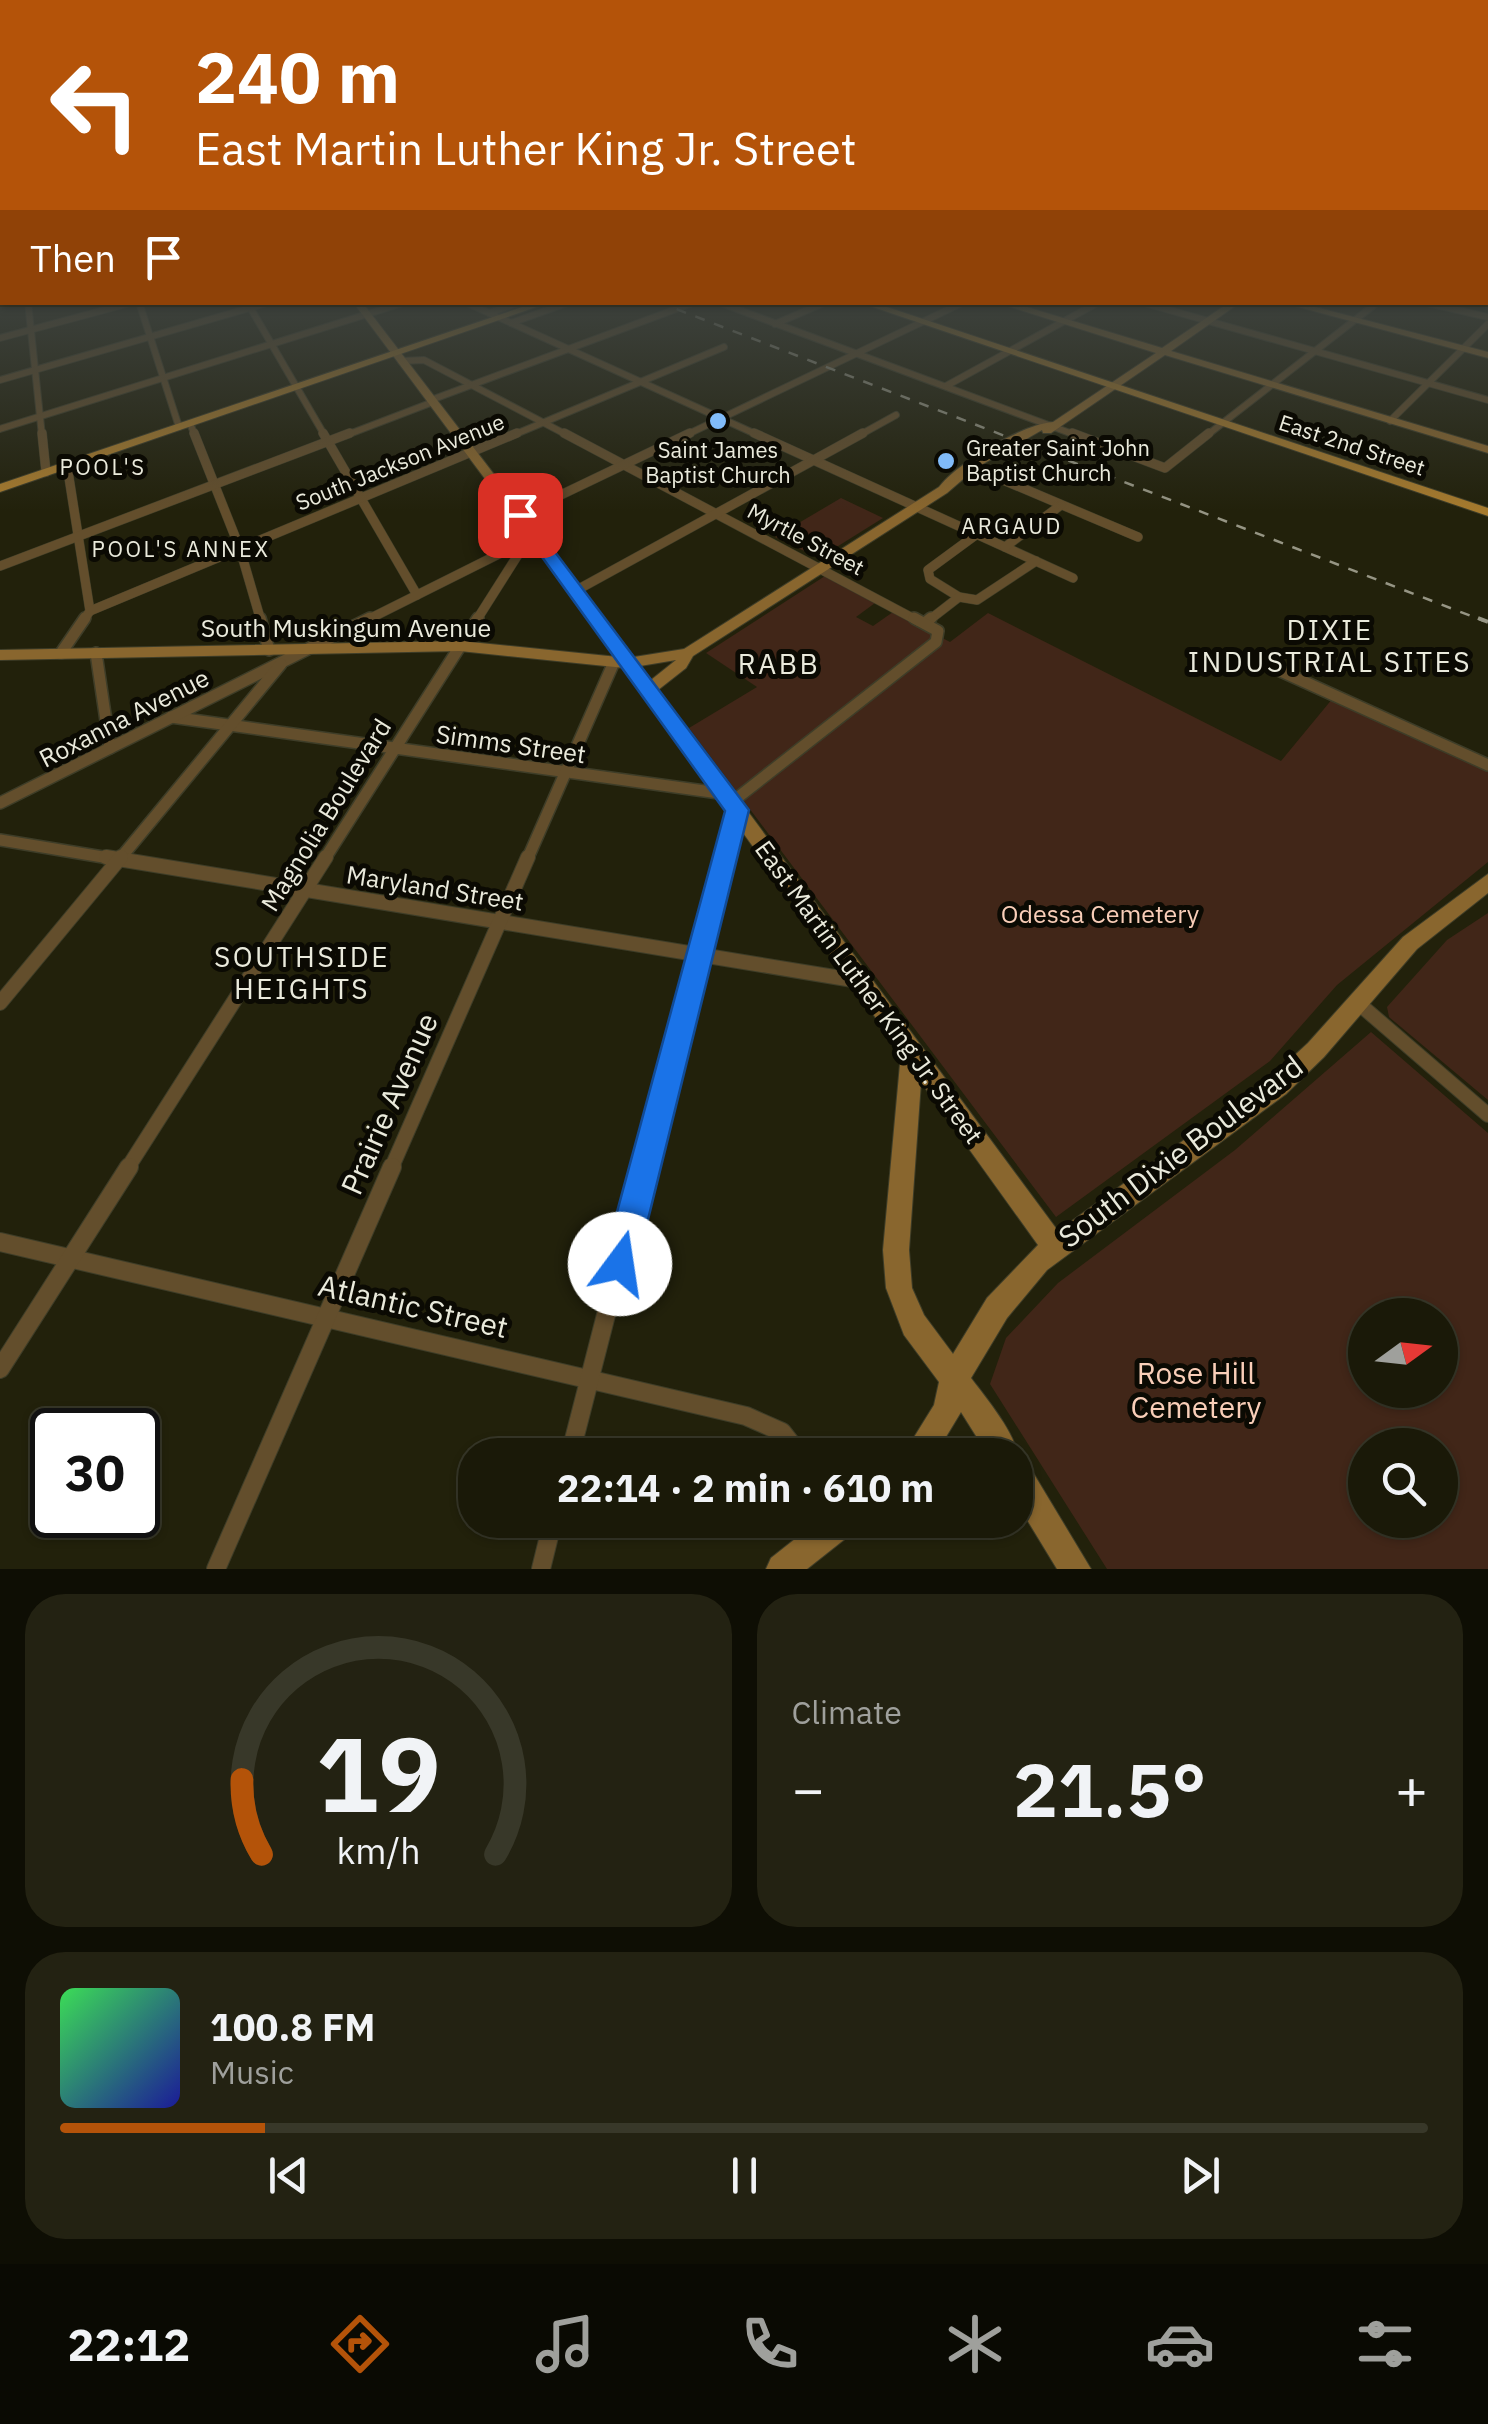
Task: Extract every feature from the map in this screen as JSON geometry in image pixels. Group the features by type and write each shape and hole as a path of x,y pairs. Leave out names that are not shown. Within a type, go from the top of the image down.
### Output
{"main road":[{"path":"0,488 371,365"},
{"name":"East 2nd Street","path":"1049,365 1488,512"}],"street":[{"path":"35,365 46,472"},
{"path":"0,380 53,365"},
{"path":"160,365 216,484 240,548 269,650"},
{"path":"0,428 204,365"},
{"path":"283,365 417,595"},
{"name":"East Martin Luther King Jr. Street","path":"404,365 520,515 532,538 577,590 622,662 649,689 1054,1248"},
{"name":"Myrtle Street","path":"435,365 926,622"},
{"path":"0,566 524,365"},
{"path":"603,365 1073,578"},
{"name":"South Jackson Avenue","path":"90,611 680,365"},
{"path":"520,515 833,365"},
{"path":"888,365 1166,468 1293,365"},
{"path":"946,386 985,365"},
{"name":"South Muskingum Avenue","path":"0,654 460,646 622,662 688,653 943,490 956,488 975,468 1022,443 1141,365"},
{"path":"1205,365 1488,450"},
{"path":"1368,365 1488,400"},
{"path":"1390,421 1446,365"},
{"path":"577,590 896,415"},
{"path":"60,654 90,611 67,465"},
{"path":"975,468 1138,537"},
{"path":"1005,547 1062,504"},
{"path":"977,534 927,573 958,597 984,598 1036,561"},
{"name":"Roxanna Avenue","path":"0,803 532,538"},
{"name":"Magnolia Boulevard","path":"0,1369 532,538"},
{"path":"574,1438 700,955 731,802 936,642 938,631 926,622 958,597"},
{"path":"96,653 110,748"},
{"path":"649,689 681,664 688,653"},
{"path":"1254,659 1488,765"},
{"path":"0,1003 284,661"},
{"name":"Prairie Avenue","path":"216,1569 564,774 622,662"},
{"name":"Simms Street","path":"171,717 731,802"},
{"name":"Maryland Street","path":"0,840 862,981"},
{"name":"South Dixie Boulevard","path":"929,1438 947,1411 954,1380 997,1308 1054,1248 1278,1086 1426,928 1488,882"},
{"path":"1357,1002 1488,1115"},
{"path":"912,1050 896,1272 914,1325 993,1438"},
{"name":"Atlantic Street","path":"0,1242 761,1420 787,1438"},
{"path":"1033,1501 1075,1569"},
{"path":"541,1569 549,1538"},
{"path":"782,1569 819,1538"}],"green space":[{"path":"841,498 883,518 819,558 775,537"},
{"name":"Odessa Cemetery","path":"825,576 875,603 856,617 873,626 893,612 950,642 988,613 1281,761 1333,698 1488,770 1488,862 1337,985 1270,1061 1056,1217 689,728 757,687 706,653"},
{"path":"1488,913 1488,1100 1389,1017 1387,1007 1447,940"},
{"name":"Rose Hill Cemetery","path":"1371,1032 1488,1133 1488,1569 1107,1569 1033,1452 1033,1438 1024,1438 990,1384 1006,1338 1058,1283 1235,1150"}],"railway":[{"path":"822,365 1484,621"},
{"path":"1478,618 1488,622"}],"place":[{"name":"Saint James Baptist Church","path":"718,421"},
{"name":"Greater Saint John Baptist Church","path":"946,461"}],"district":[{"name":"POOL'S","path":"103,467"},
{"name":"ARGAUD","path":"1012,526"},
{"name":"POOL'S ANNEX","path":"181,549"},
{"name":"DIXIE INDUSTRIAL SITES","path":"1330,646"},
{"name":"RABB","path":"779,664"},
{"name":"SOUTHSIDE HEIGHTS","path":"302,973"}],"route":[{"path":"520,515 737,810 620,1264"}]}
